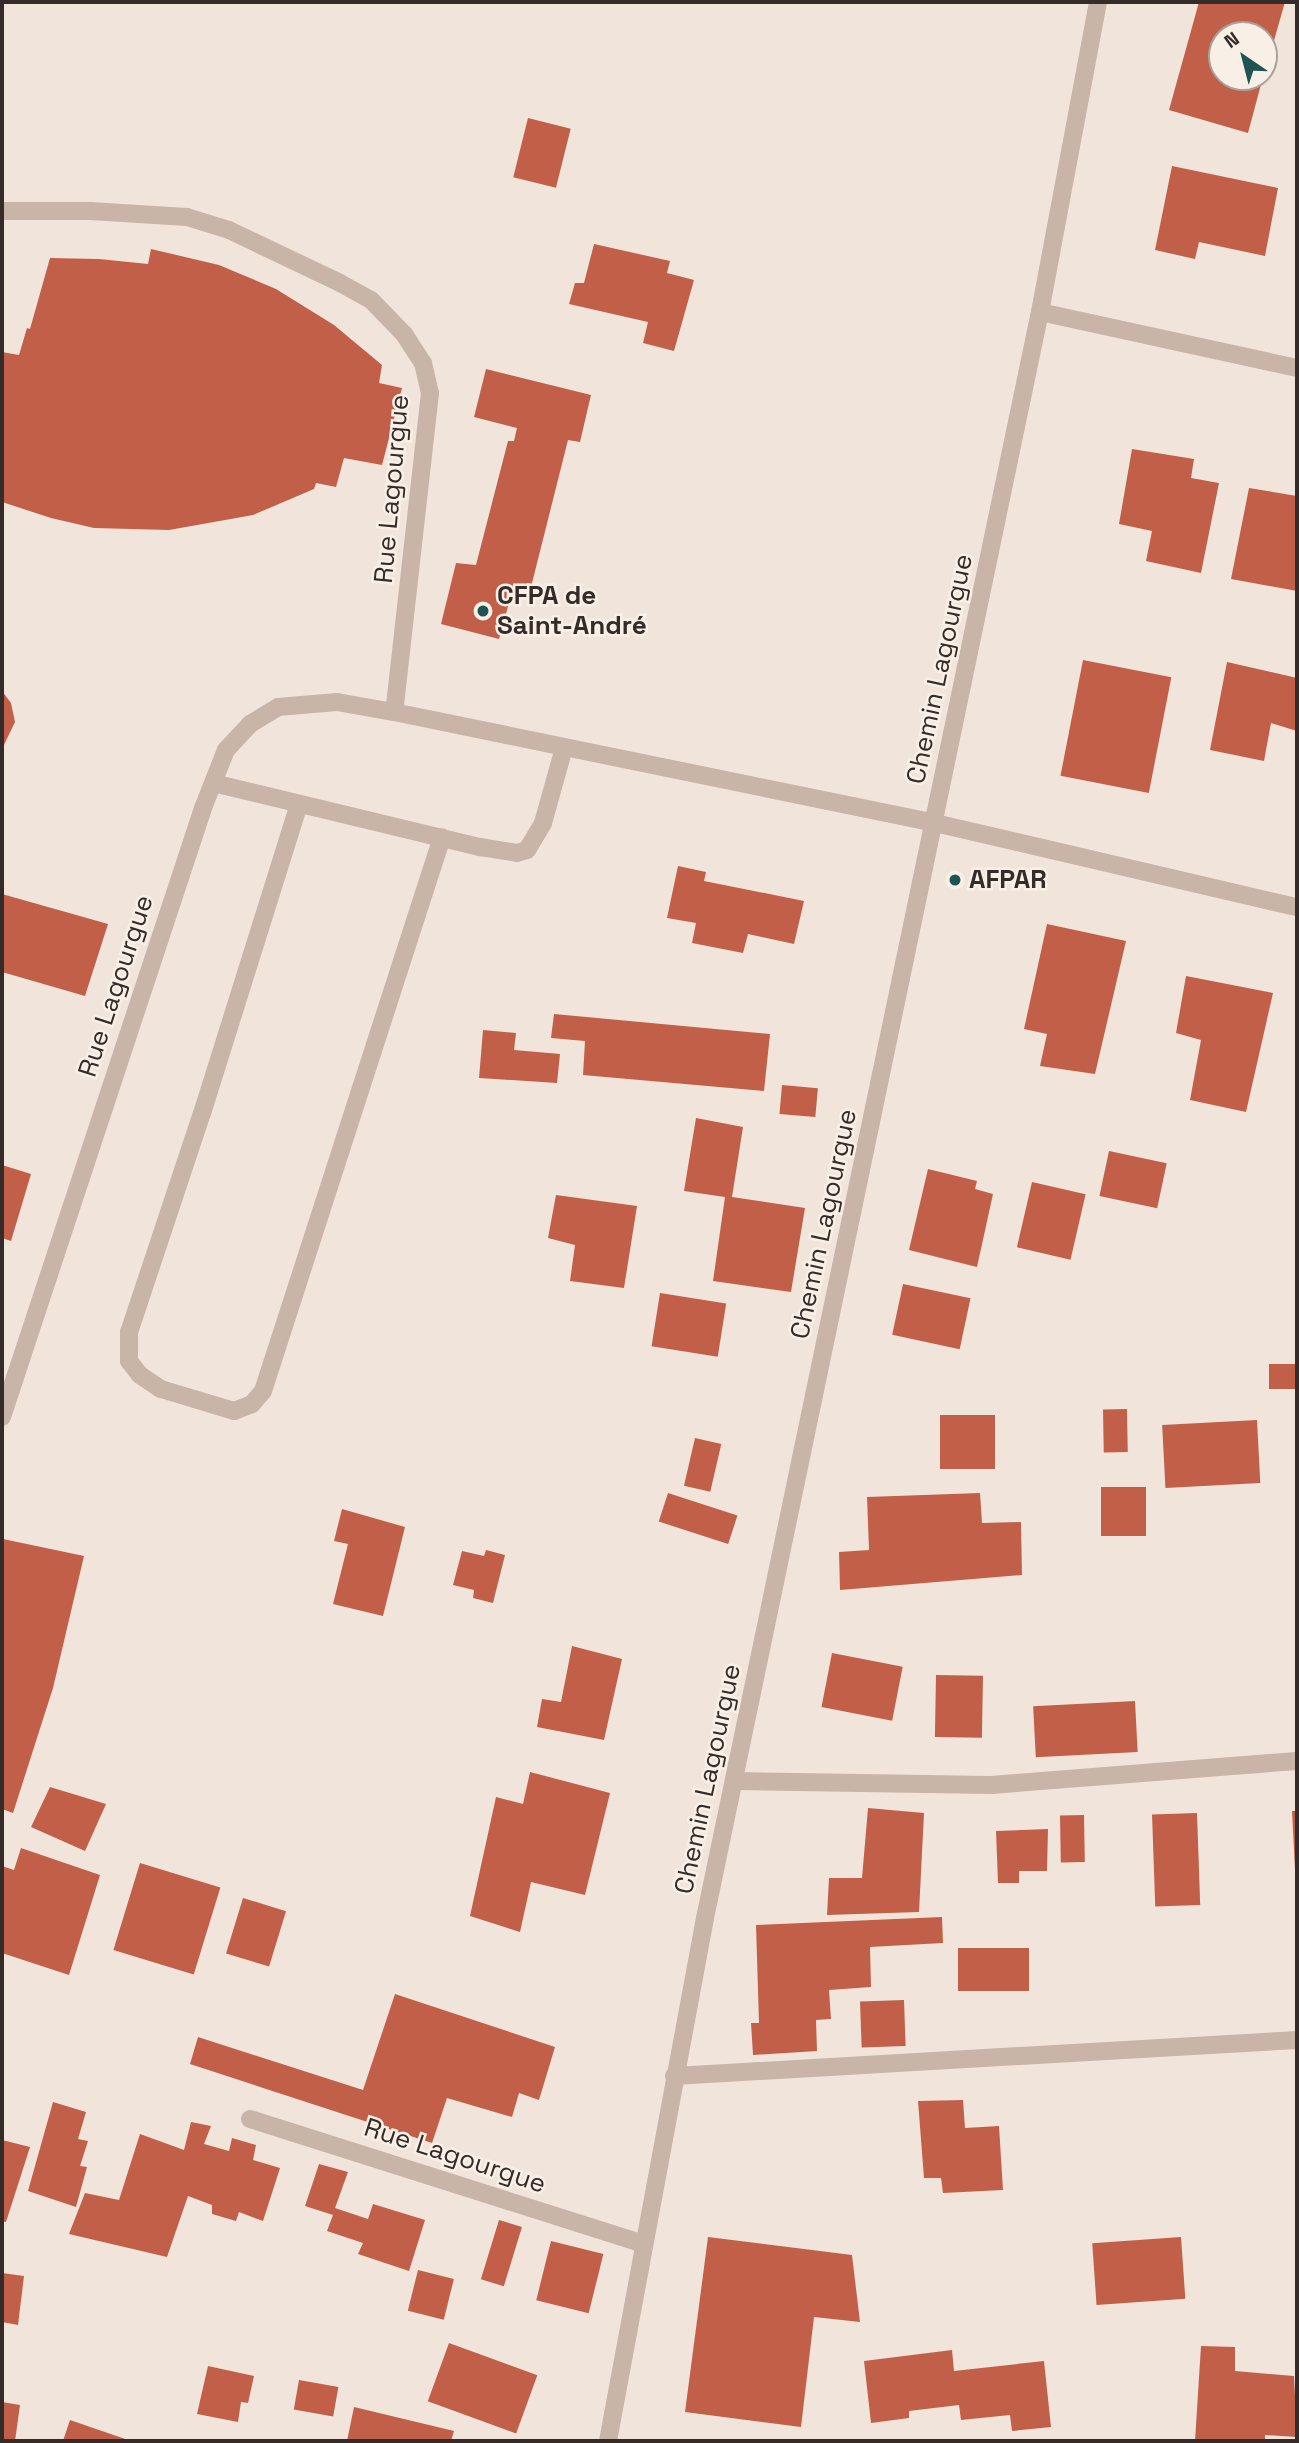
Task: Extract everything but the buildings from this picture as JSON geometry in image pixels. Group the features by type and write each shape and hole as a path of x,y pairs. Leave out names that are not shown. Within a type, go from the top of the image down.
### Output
{"street":[{"name":"Chemin Lagourgue","path":"608,2441 674,2076 1040,312 1094,7"},
{"name":"Rue Lagourgue","path":"2,211 90,211 187,217 229,230 340,283 371,300 404,334 423,363 430,393 394,712"},
{"path":"1040,312 1297,368"},
{"name":"Rue Lagourgue","path":"2,1417 213,783 226,750 250,724 278,708 337,702 394,712 935,823 1297,907"},
{"path":"213,783 517,853 527,850 543,823 564,748"},
{"path":"299,804 202,1113 129,1332 129,1361 140,1375 161,1389 234,1411 252,1404 263,1391 442,837"},
{"path":"735,1781 992,1785 1297,1761"},
{"path":"674,2076 1297,2040"},
{"name":"Rue Lagourgue","path":"250,2119 643,2244"}],"place":[{"name":"CFPA de Saint-André","path":"483,611"},
{"name":"AFPAR","path":"955,880"}]}
